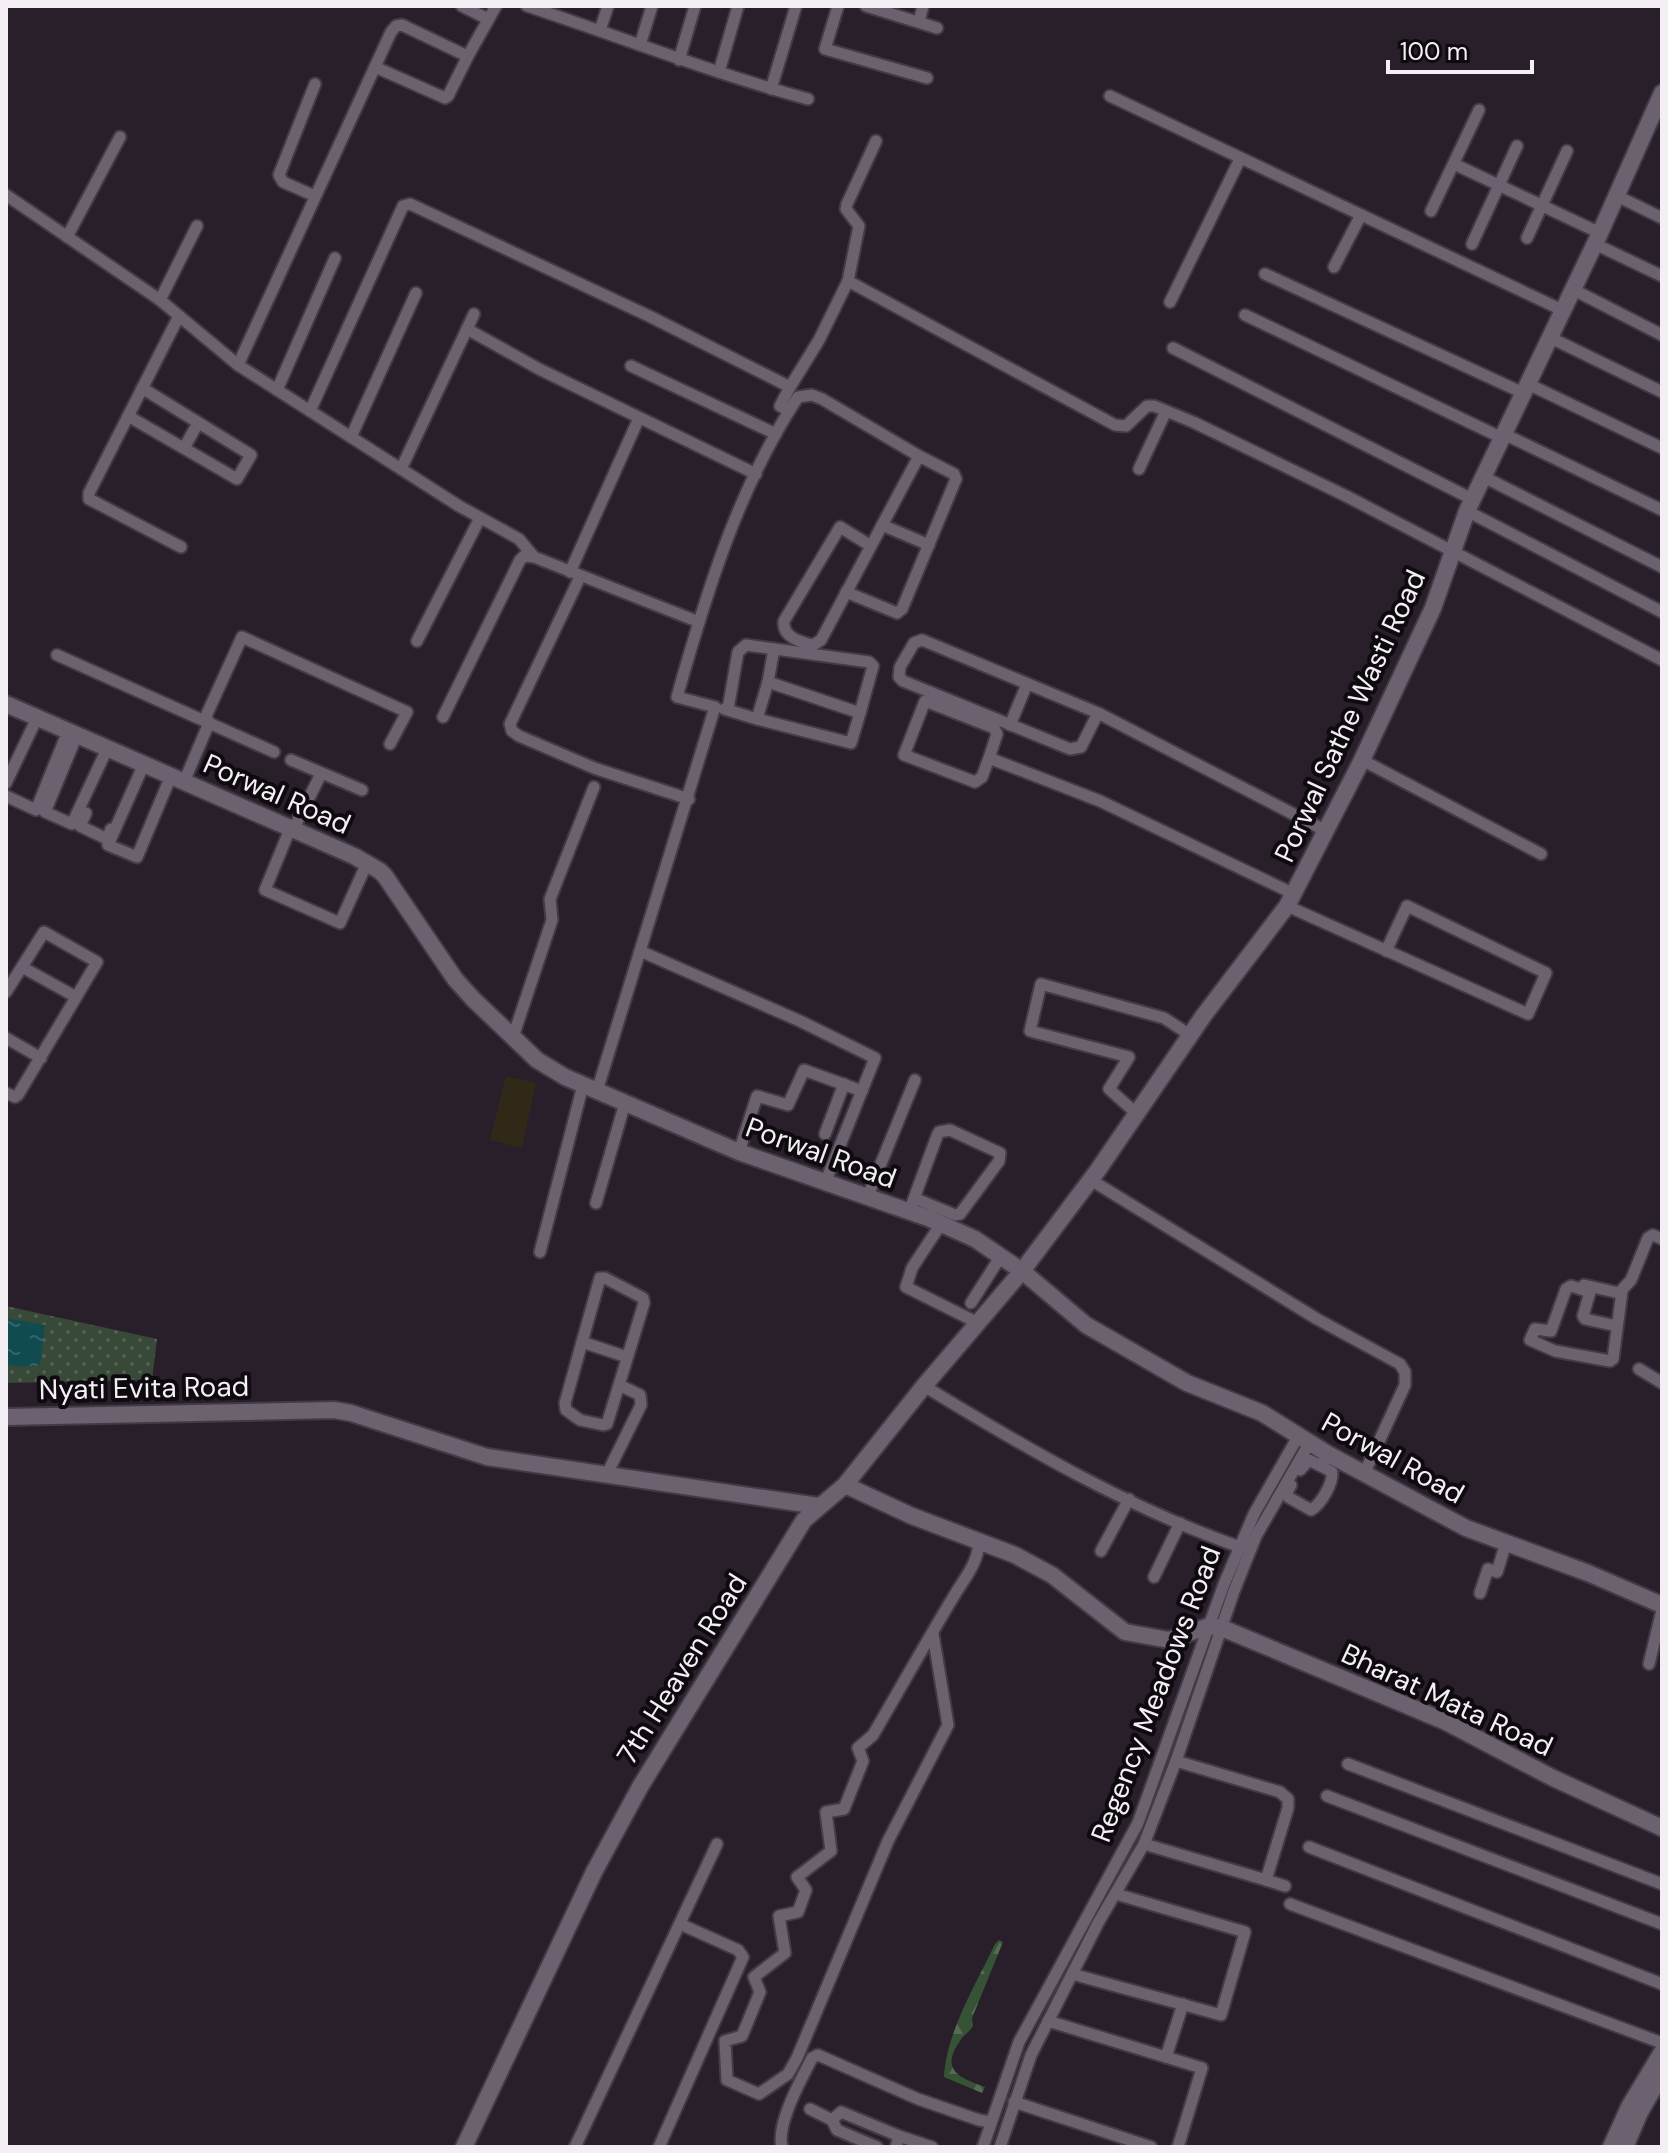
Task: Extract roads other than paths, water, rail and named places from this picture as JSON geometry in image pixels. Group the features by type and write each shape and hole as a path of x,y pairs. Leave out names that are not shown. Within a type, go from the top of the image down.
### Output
{"street":[{"path":"462,6 488,19"},
{"path":"375,67 445,98 496,6"},
{"path":"527,6 563,12 600,30 679,60 808,99"},
{"path":"600,30 608,6"},
{"path":"640,45 652,6"},
{"path":"679,60 695,6"},
{"path":"719,72 738,6"},
{"path":"771,89 796,6"},
{"path":"838,6 825,49 927,78"},
{"path":"866,6 937,28"},
{"path":"919,22 923,6"},
{"path":"238,365 391,32 402,25 460,54 469,54"},
{"path":"315,84 279,175 283,182 315,196"},
{"name":"Porwal Sathe Wasti Road","path":"1022,1271 1091,1180 1190,1035 1290,900 1362,760 1433,608 1469,505 1617,196 1662,93"},
{"path":"1110,96 1562,310"},
{"path":"1431,211 1479,110"},
{"path":"67,237 120,137"},
{"path":"789,411 780,406 819,340 848,281 859,226 846,209 847,204 876,141"},
{"path":"1472,244 1517,146"},
{"path":"1527,238 1567,151"},
{"path":"1170,302 1240,159"},
{"path":"1454,164 1541,206 1662,276"},
{"path":"1617,196 1662,218"},
{"path":"6,212 10,198 160,300 238,365 480,518 519,539 534,557"},
{"path":"310,411 403,206 410,204 651,317 790,387"},
{"path":"1334,267 1361,215"},
{"path":"160,300 197,226"},
{"path":"277,390 335,258"},
{"path":"1265,274 1662,448"},
{"path":"848,281 1115,425 1126,426 1147,406 1166,411 1297,472 1662,660"},
{"path":"1572,289 1662,335"},
{"path":"351,437 416,293"},
{"path":"401,469 474,314"},
{"path":"1245,315 1662,510"},
{"path":"179,316 89,493 89,499 181,547"},
{"path":"467,329 639,418 756,474"},
{"path":"1549,337 1662,392"},
{"path":"1173,348 1469,505 1662,612"},
{"path":"631,366 776,434"},
{"path":"128,416 237,479 251,455 142,388"},
{"path":"728,709 741,647 869,662 873,672 851,743 677,697 726,540 776,434 798,397 812,395 954,474 956,479 900,612 893,612 846,592"},
{"path":"1139,469 1166,411"},
{"path":"639,418 510,724 512,731 519,736 594,768 689,799"},
{"path":"184,448 198,423"},
{"path":"871,546 840,527 784,621 784,631 808,644 818,643 871,546 919,456"},
{"path":"1482,476 1662,567"},
{"path":"417,641 480,518"},
{"path":"882,525 929,545"},
{"path":"443,717 524,556 534,557 699,622"},
{"path":"209,723 206,716 242,637 407,712 390,744"},
{"path":"1098,713 1081,747 1070,749 903,681 899,677 900,667 914,643 922,640 1098,713 1326,831"},
{"path":"757,719 774,649"},
{"path":"57,655 274,752"},
{"path":"768,682 860,713"},
{"path":"1010,725 1027,684"},
{"path":"925,701 994,728 997,734 989,758 982,777 975,782 904,755 925,701"},
{"name":"Porwal Road","path":"6,704 367,863 385,876 455,979 537,1060 590,1088 739,1152 867,1198 911,1205 1001,1256 1086,1325 1187,1383 1262,1413 1304,1439 1324,1460 1364,1474 1466,1528 1588,1573 1662,1608"},
{"path":"540,1252 590,1088 640,951 689,799 715,707"},
{"path":"6,783 37,718"},
{"path":"143,764 108,845 137,857 209,723"},
{"path":"72,733 45,812 72,824 111,750"},
{"path":"6,796 36,810 72,733"},
{"path":"111,750 80,826 107,839 143,764"},
{"path":"989,758 1100,801 1386,951 1528,1014 1546,973 1407,906 1386,951"},
{"path":"291,760 362,790"},
{"path":"1362,760 1541,854"},
{"path":"321,774 265,890 340,923 367,863"},
{"path":"513,1037 552,920 550,899 594,787"},
{"path":"6,992 44,932 97,962 18,1095 15,1097 6,1093"},
{"path":"640,951 800,1021 875,1058 825,1183"},
{"path":"22,967 76,997"},
{"path":"1137,1114 1109,1089 1129,1057 1030,1031 1041,984 1164,1018 1190,1035"},
{"path":"6,1038 41,1058"},
{"path":"739,1152 757,1096 788,1105 804,1070 862,1091"},
{"path":"867,1198 915,1080"},
{"path":"825,1134 844,1084"},
{"path":"596,1203 625,1103"},
{"path":"950,1130 1000,1153 999,1161 960,1214 911,1205 939,1132 950,1130"},
{"path":"1091,1180 1317,1319 1400,1364 1405,1372 1405,1385 1364,1474"},
{"path":"941,1224 912,1268 906,1287 978,1323"},
{"path":"1568,1281 1615,1294 1622,1291 1631,1280 1648,1238 1653,1235 1662,1239"},
{"path":"971,1303 1001,1256"},
{"name":"7th Heaven Road","path":"464,2147 594,1872 640,1787 804,1520 845,1485 1022,1271"},
{"path":"600,1278 643,1298 627,1357 607,1424 580,1420 566,1410 565,1403 600,1278"},
{"path":"1617,1326 1585,1319 1583,1316 1590,1292 1571,1286 1566,1289 1551,1331 1535,1329 1530,1340 1555,1351 1610,1361 1617,1326 1622,1291"},
{"path":"582,1342 627,1357"},
{"path":"1639,1369 1662,1383"},
{"path":"606,1476 641,1405 640,1395 619,1385"},
{"path":"924,1386 1016,1441 1129,1499 1240,1547"},
{"name":"Nyati Evita Road","path":"6,1417 311,1409 351,1413 487,1457 818,1506"},
{"path":"1000,2147 1031,2055 1144,1844 1176,1761 1215,1627 1304,1439"},
{"name":"Regency Meadows Road","path":"983,2147 1019,2042 1138,1823 1215,1627 1240,1547 1254,1514 1304,1439"},
{"path":"1324,1460 1333,1478 1316,1507 1311,1510 1288,1497 1287,1492 1305,1462 1324,1460"},
{"path":"845,1485 912,1516 1015,1555 1052,1575 1125,1632 1169,1640 1215,1627"},
{"path":"1101,1551 1129,1499"},
{"path":"1154,1577 1180,1523"},
{"path":"933,1634 948,1725 888,1841 797,2058 788,2074 759,2094 727,2080 725,2041 742,2036 760,1992 754,1977 785,1953 779,1916 798,1912 806,1890 797,1877 831,1851 826,1812 844,1809 863,1761 858,1748 873,1735 954,1595 974,1565 979,1554 979,1541"},
{"path":"1480,1593 1488,1569 1497,1572 1506,1543"},
{"path":"1649,1664 1662,1608"},
{"name":"Bharat Mata Road","path":"1215,1627 1444,1721 1553,1778 1662,1828"},
{"path":"1176,1761 1280,1792 1288,1799 1266,1880"},
{"path":"1348,1764 1662,1884"},
{"path":"1327,1796 1662,1924"},
{"path":"575,2147 717,1844"},
{"path":"1144,1844 1285,1886"},
{"path":"1309,1847 1662,1984"},
{"path":"1072,1974 1221,2015 1245,1932 1116,1894"},
{"path":"1290,1904 1662,2043"},
{"path":"659,2147 743,1957 738,1950 680,1924"},
{"path":"1166,2057 1183,2004"},
{"path":"1048,2021 1202,2068 1178,2147"},
{"path":"1611,2147 1629,2107 1662,2052"},
{"path":"782,2147 781,2134 786,2115 812,2058 818,2055 918,2099 991,2122"},
{"path":"1625,2147 1640,2112 1662,2074"},
{"path":"1014,2102 1151,2147"},
{"path":"810,2109 832,2120 837,2130 877,2147"},
{"path":"832,2120 841,2112 898,2142 932,2147"}],"water":[{"path":"6,1318 45,1325 40,1365 18,1367 6,1364"}]}
